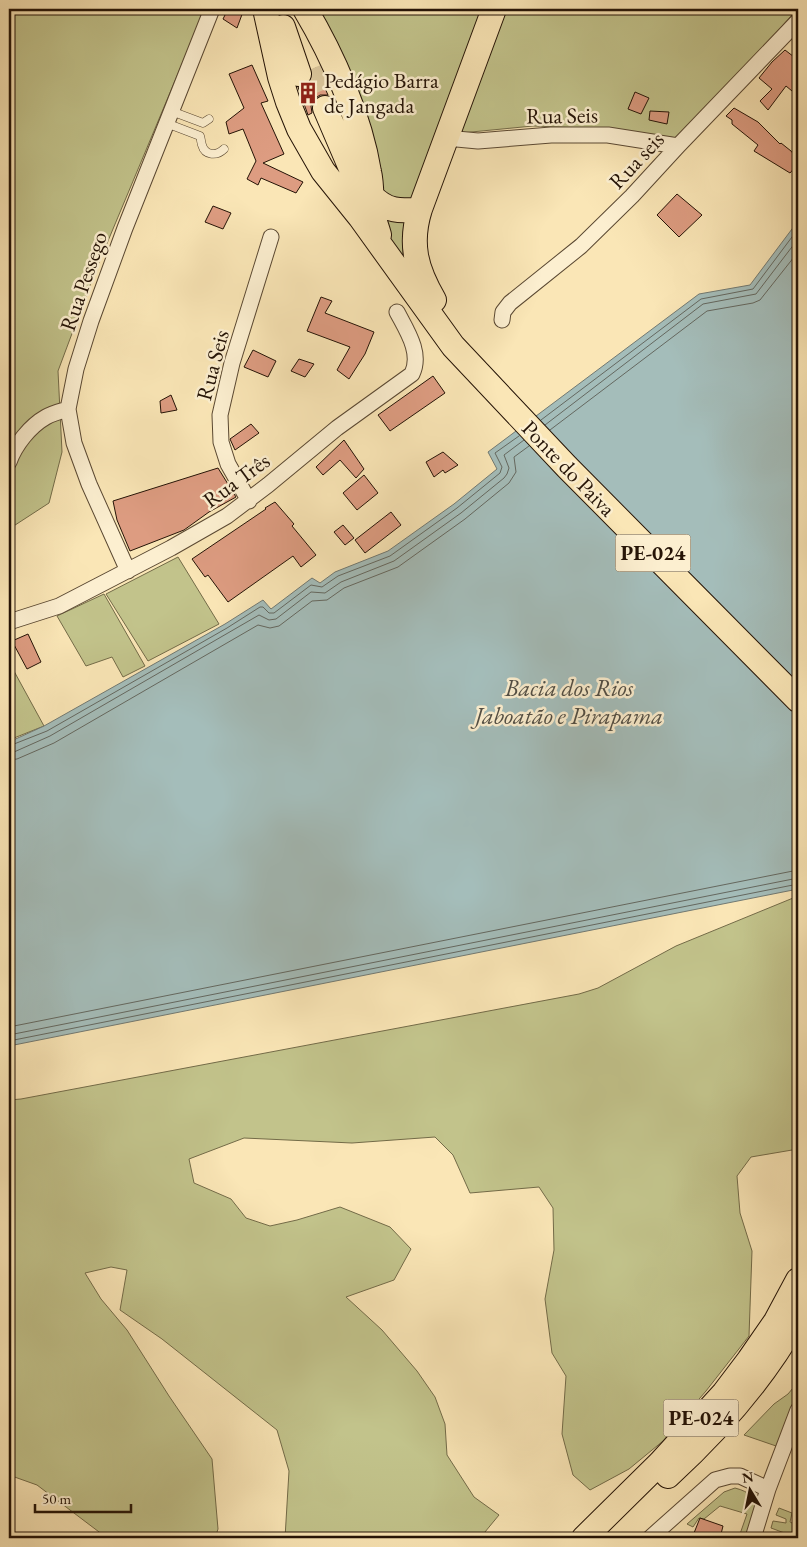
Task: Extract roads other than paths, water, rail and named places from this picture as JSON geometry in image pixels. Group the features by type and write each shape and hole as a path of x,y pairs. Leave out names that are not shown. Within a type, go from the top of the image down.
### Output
{"main road":[{"path":"265,9 280,77 299,128 323,171 368,208"},
{"path":"270,9 299,74"},
{"path":"277,9 299,74"},
{"path":"284,9 299,74"},
{"path":"297,9 344,120 368,208 382,247"},
{"path":"305,9 333,63 360,134 370,172 368,208"},
{"path":"494,9 420,210 414,232 415,256 426,286 454,331 510,403"},
{"path":"368,208 316,112 352,170 382,247 453,346 510,403"},
{"path":"368,208 379,203 390,210 420,210"},
{"name":"Ponte do Paiva","path":"510,403 798,690"},
{"name":"Ponte do Paiva","path":"510,403 798,700"},
{"name":"PE-024","path":"584,1538 660,1463 724,1393 776,1321 798,1280"},
{"name":"PE-024","path":"605,1538 624,1516 716,1429 773,1358 798,1317"}],"street":[{"name":"Rua Pessego","path":"128,571 89,484 74,442 68,409 76,369 91,321 125,228 212,9"},
{"name":"Rua seis","path":"502,320 503,312 510,303 581,246 632,196 798,21"},
{"name":"Rua Seis","path":"446,138 478,141 551,135 608,136 678,146"},
{"name":"Rua Seis","path":"249,501 228,464 221,442 220,415 232,363 270,237"},
{"name":"Rua Três","path":"9,622 59,606 128,571 227,516 249,501 337,428 412,374 416,365 416,358 407,332 397,312"},
{"path":"9,462 12,453 29,430 46,417 68,409"},
{"path":"753,1538 768,1489 798,1410"},
{"path":"650,1538 715,1480 730,1476 740,1476 768,1489"}],"lane":[{"path":"169,117 202,123 209,120"},
{"path":"169,117 200,136 202,145 209,154 215,154 224,149"}],"water":[{"name":"Bacia dos Rios Jaboatão e Pirapama","path":"798,221 798,889 9,1046 9,742 44,726 225,624 263,600 271,609 312,578 320,583 335,572 388,551 454,504 497,469 488,452 699,294 750,285"}],"tunnel":[{"path":"309,70 325,108"}],"place":[{"name":"Pedágio Barra de Jangada","path":"308,93"}]}
